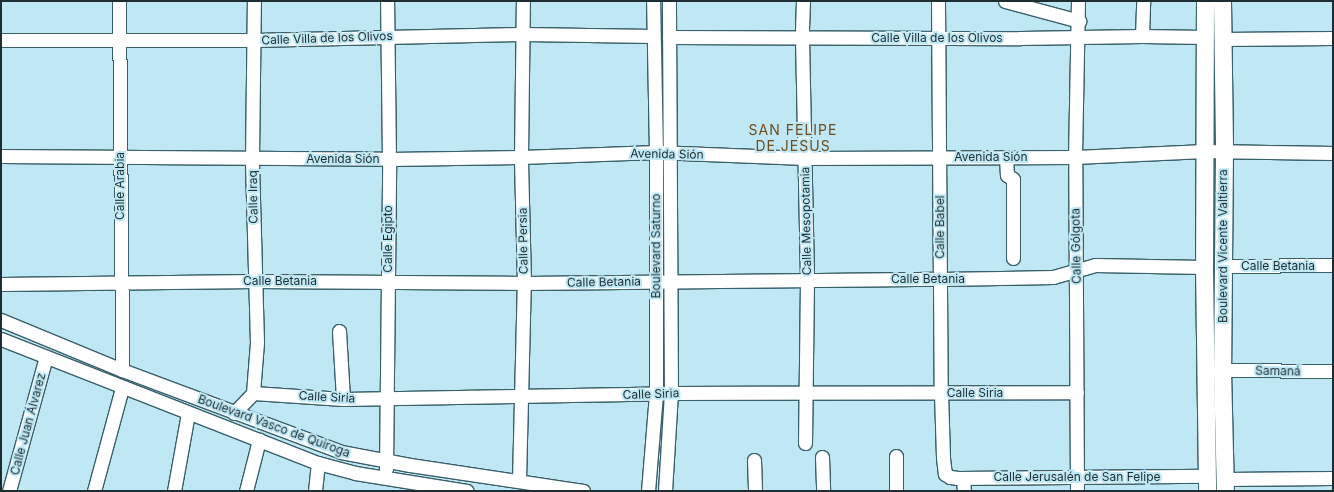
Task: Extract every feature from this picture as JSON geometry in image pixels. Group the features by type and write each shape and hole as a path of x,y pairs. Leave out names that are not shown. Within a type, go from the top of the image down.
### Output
{"main road":[{"name":"Boulevard Vicente Valtierra","path":"1205,1 1204,267 1208,484"},
{"name":"Boulevard Vicente Valtierra","path":"1222,1 1224,152 1222,370 1225,485"}],"street":[{"name":"Calle Arabia","path":"119,1 120,284 122,370"},
{"name":"Calle Iraq","path":"253,393 257,342 252,158 254,1"},
{"name":"Calle Egipto","path":"385,478 388,399 387,1"},
{"name":"Calle Persia","path":"520,481 523,397 524,282 522,157 523,1"},
{"name":"Boulevard Saturno","path":"648,491 656,394 656,152 653,1"},
{"name":"Boulevard Saturno","path":"664,491 671,393 669,1"},
{"name":"Calle Mesopotamia","path":"803,1 802,38 807,280 805,443"},
{"name":"Calle Babel","path":"938,1 941,393 943,458 944,470 947,476"},
{"path":"1006,1 1079,21"},
{"name":"Calle Gólgota","path":"1077,491 1075,157 1079,36 1078,1"},
{"path":"1142,1 1142,36"},
{"name":"Calle Villa de los Olivos","path":"1,40 254,40 523,34 653,36"},
{"name":"Calle Villa de los Olivos","path":"669,37 1205,37"},
{"path":"1222,38 1333,38"},
{"name":"Avenida Sión","path":"1,156 388,159 522,157 656,152 805,158 1075,157 1205,151 1333,153"},
{"path":"1006,157 1007,175 1013,178 1013,258"},
{"name":"Calle Betania","path":"1,284 120,284 255,281 671,282 940,279 1053,277 1095,265 1204,267"},
{"name":"Calle Betania","path":"1223,266 1333,265"},
{"name":"Boulevard Vasco de Quiroga","path":"1,320 122,370 341,452 386,461 583,491"},
{"path":"339,331 343,399"},
{"name":"Boulevard Vasco de Quiroga","path":"1,339 122,388 318,463 354,473 467,491"},
{"name":"Calle Juan Álvarez","path":"9,491 46,357"},
{"name":"Samaná","path":"1222,370 1333,371"},
{"path":"94,491 122,388"},
{"name":"Calle Siria","path":"253,393 343,399 388,399 671,393 1076,392"},
{"path":"234,413 253,393"},
{"path":"174,491 188,413"},
{"path":"246,491 259,440"},
{"path":"896,456 896,491"},
{"path":"822,457 823,491"},
{"path":"754,460 755,491"},
{"path":"314,491 318,463"},
{"name":"Calle Jerusalén de San Felipe","path":"947,476 964,485 1076,477 1208,484"},
{"path":"1225,485 1333,478"}],"district":[{"name":"SAN FELIPE DE JESUS","path":"793,138"}]}
